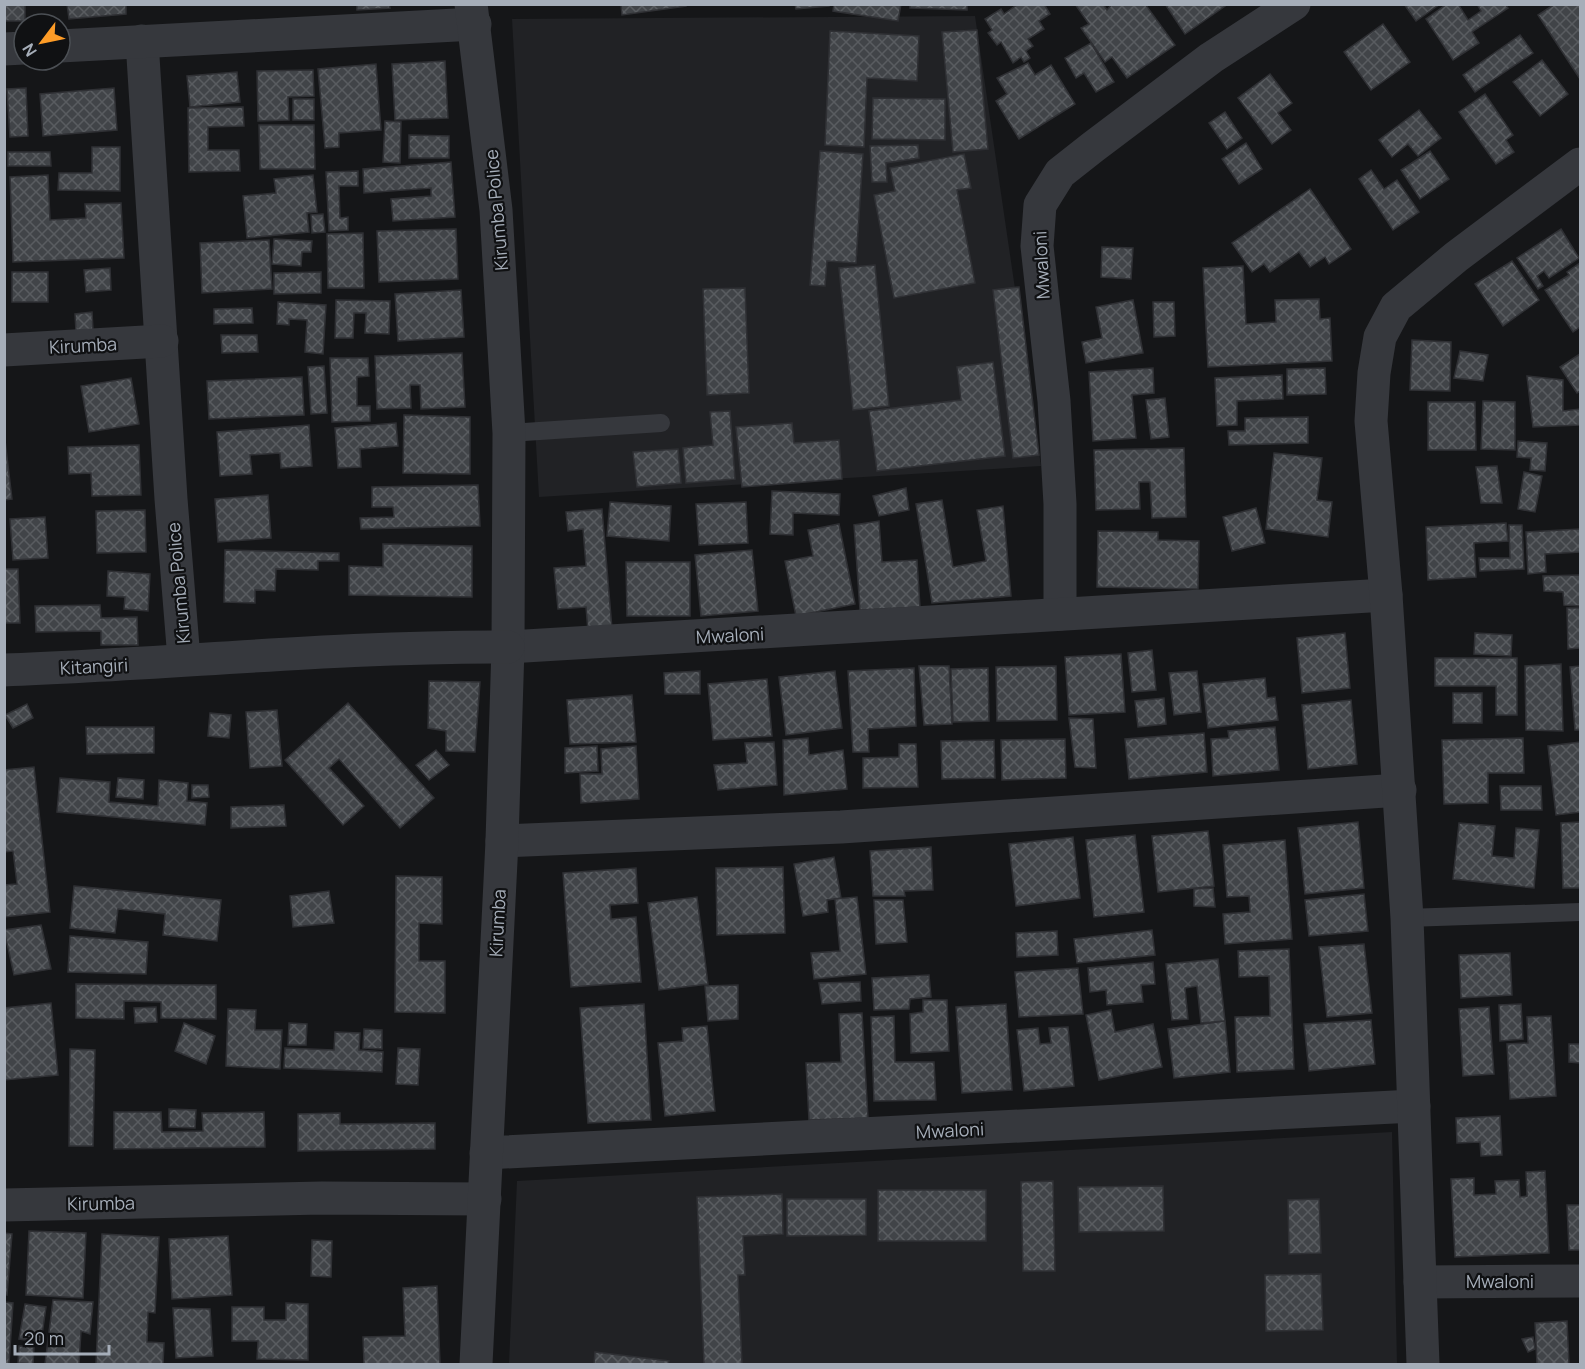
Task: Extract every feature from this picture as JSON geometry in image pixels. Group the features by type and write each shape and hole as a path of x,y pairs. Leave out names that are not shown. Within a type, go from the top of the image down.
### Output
{"street":[{"name":"Mwaloni","path":"1060,614 1060,504 1054,401 1036,246 1040,205 1060,173 1211,58 1294,4"},
{"path":"72,45 473,14"},
{"name":"Kirumba Police","path":"142,41 184,659 406,646 508,647 509,433 496,210 473,14"},
{"path":"1423,1365 1407,918 1400,790 1371,421 1380,337 1396,308 1456,257 1581,164"},
{"name":"Kirumba","path":"4,350 162,340"},
{"name":"Mwaloni","path":"508,647 1386,595"},
{"name":"Kirumba","path":"476,1365 502,841 508,647"},
{"name":"Kitangiri","path":"4,670 104,666 184,659"},
{"path":"502,841 841,827 1400,790"},
{"name":"Mwaloni","path":"486,1154 1414,1106"},
{"name":"Kirumba","path":"4,1204 322,1198 485,1199"},
{"name":"Mwaloni","path":"1420,1282 1581,1281"}],"lane":[{"path":"509,433 662,423"},
{"path":"1407,918 1581,912"}],"shaded area":[{"path":"975,16 1041,466 539,497 512,19"},
{"path":"1392,1132 1397,1364 509,1364 517,1181"}],"building":[{"path":"4,4 25,4 25,12 12,12 12,21 4,21"},
{"path":"67,4 126,4 126,14 72,19 72,12 68,12"},
{"path":"357,4 389,4 390,8 357,10"},
{"path":"621,4 686,4 686,6 622,15"},
{"path":"795,4 829,4 829,6 796,9"},
{"path":"834,4 901,4 898,21 833,11"},
{"path":"910,4 967,4 967,10 910,8"},
{"path":"1018,4 1044,4 1050,14 1039,21 1044,29 1028,39 1033,46 1026,51 1030,58 1024,62 1021,57 1013,63 1001,42 997,45 988,33 992,30 985,19 1001,9 1004,14"},
{"path":"1075,4 1103,4 1107,10 1112,4 1145,4 1175,45 1127,78 1112,57 1105,62 1081,28 1089,24"},
{"path":"1165,4 1228,4 1185,34"},
{"path":"1404,4 1440,4 1416,21"},
{"path":"1447,4 1458,4 1468,20 1481,11 1477,4 1505,4 1508,8 1472,32 1479,43 1453,60 1426,19"},
{"path":"1555,4 1580,4 1580,79 1538,15"},
{"path":"1383,24 1410,62 1371,90 1344,52"},
{"path":"977,30 988,149 953,152 942,32"},
{"path":"830,31 919,36 917,81 867,78 864,147 825,145"},
{"path":"1520,35 1533,53 1475,92 1463,75"},
{"path":"1091,43 1114,82 1096,92 1084,73 1076,78 1065,58"},
{"path":"1542,60 1568,94 1540,116 1513,82"},
{"path":"445,61 448,118 395,120 392,64"},
{"path":"1028,63 1035,75 1051,65 1075,104 1019,139 996,101 1007,94 997,78"},
{"path":"376,64 381,130 339,133 339,147 325,148 318,69"},
{"path":"313,70 314,96 288,97 289,120 258,121 257,71"},
{"path":"237,72 240,102 190,107 187,76"},
{"path":"1270,74 1292,103 1278,113 1291,130 1272,144 1238,98"},
{"path":"26,88 28,136 10,137 7,89"},
{"path":"114,88 117,130 43,136 40,94"},
{"path":"1485,94 1513,135 1506,140 1514,152 1496,164 1459,112"},
{"path":"873,98 945,99 945,140 872,139"},
{"path":"293,99 314,99 314,120 293,120"},
{"path":"243,107 244,126 208,127 208,150 239,150 240,171 189,172 188,108"},
{"path":"1419,110 1441,138 1418,156 1408,144 1392,157 1379,140"},
{"path":"1225,112 1242,138 1227,149 1209,123"},
{"path":"385,121 401,122 400,163 383,162"},
{"path":"259,125 314,125 315,169 260,169"},
{"path":"409,135 449,136 449,158 409,158"},
{"path":"1246,143 1262,169 1239,184 1222,159"},
{"path":"918,145 919,158 886,163 887,182 872,182 870,146"},
{"path":"92,147 120,147 120,191 58,190 59,173 92,173"},
{"path":"820,151 863,154 856,263 827,261 825,286 810,285"},
{"path":"1430,151 1449,179 1420,199 1401,170"},
{"path":"8,152 50,152 51,166 8,166"},
{"path":"964,154 971,188 957,190 975,283 894,298 874,195 895,191 890,168"},
{"path":"451,162 455,217 393,221 391,199 431,196 431,188 364,193 363,169"},
{"path":"1371,170 1384,189 1397,180 1419,212 1393,230 1359,179"},
{"path":"358,171 358,186 339,186 340,218 348,217 348,230 329,231 326,172"},
{"path":"48,175 50,220 86,218 85,204 121,203 124,258 13,262 10,177"},
{"path":"313,175 317,212 307,213 309,232 247,238 243,196 276,193 274,179"},
{"path":"1310,189 1351,249 1329,264 1325,257 1310,267 1299,252 1270,272 1264,264 1252,272 1232,243"},
{"path":"323,214 325,232 312,233 311,215"},
{"path":"456,229 458,279 379,282 377,231"},
{"path":"1561,229 1579,258 1549,278 1544,271 1537,276 1543,286 1538,289 1517,258"},
{"path":"363,233 364,288 328,288 327,234"},
{"path":"274,239 312,241 311,252 302,252 301,266 272,264"},
{"path":"269,240 272,289 202,293 200,243"},
{"path":"1102,247 1133,248 1131,279 1101,277"},
{"path":"1512,261 1539,300 1503,326 1475,284"},
{"path":"1580,263 1580,327 1573,332 1545,290 1569,275 1567,272"},
{"path":"875,265 889,406 853,410 839,268"},
{"path":"1243,266 1246,324 1276,322 1275,300 1319,299 1320,319 1330,318 1332,361 1208,367 1203,268"},
{"path":"110,268 111,290 86,292 84,270"},
{"path":"12,272 48,272 48,302 12,302"},
{"path":"321,272 321,293 274,294 274,273"},
{"path":"1019,287 1039,455 1013,458 993,290"},
{"path":"745,288 749,393 707,395 703,289"},
{"path":"461,290 464,337 398,341 395,294"},
{"path":"336,300 390,301 389,334 365,333 366,313 354,313 353,338 335,338"},
{"path":"1133,300 1143,353 1086,363 1082,342 1102,338 1096,307"},
{"path":"278,302 326,305 323,354 305,352 307,320 289,319 289,325 277,324"},
{"path":"1153,302 1174,302 1175,336 1154,337"},
{"path":"252,308 253,323 214,324 214,309"},
{"path":"92,312 93,330 76,332 75,314"},
{"path":"221,335 257,335 258,352 222,353"},
{"path":"1412,340 1451,342 1450,391 1410,390"},
{"path":"1460,351 1488,355 1483,381 1454,378"},
{"path":"462,353 465,407 421,409 420,385 410,385 411,408 377,409 375,356"},
{"path":"1580,354 1580,391 1577,393 1560,367"},
{"path":"330,358 368,358 369,376 357,377 357,406 370,406 370,421 332,422"},
{"path":"993,362 1005,456 877,471 869,411 961,400 957,367"},
{"path":"324,366 327,413 311,414 308,367"},
{"path":"1153,368 1154,393 1132,395 1136,438 1093,441 1089,372"},
{"path":"1325,368 1326,394 1287,395 1287,369"},
{"path":"1282,375 1283,399 1237,401 1237,425 1217,426 1215,378"},
{"path":"1527,376 1563,380 1563,411 1580,409 1580,425 1533,427"},
{"path":"302,377 304,415 209,419 207,381"},
{"path":"131,378 139,424 89,432 81,386"},
{"path":"1165,398 1169,437 1151,439 1146,400"},
{"path":"1483,401 1515,402 1515,450 1481,449"},
{"path":"1428,402 1475,402 1476,450 1428,450"},
{"path":"730,411 735,479 686,483 683,448 713,445 710,412"},
{"path":"404,415 470,417 470,474 403,473"},
{"path":"1308,417 1308,443 1229,445 1228,431 1245,431 1245,418"},
{"path":"396,423 398,446 360,449 361,467 338,468 335,428"},
{"path":"792,423 794,443 839,440 842,479 742,487 736,427"},
{"path":"309,425 312,466 281,468 280,453 250,455 252,474 220,476 217,432"},
{"path":"4,432 12,499 4,500"},
{"path":"1518,441 1547,443 1545,471 1530,470 1531,458 1517,457"},
{"path":"139,445 141,495 92,496 91,473 69,474 68,447"},
{"path":"1184,448 1186,517 1152,518 1150,482 1139,482 1140,509 1096,510 1094,450"},
{"path":"678,449 681,483 637,487 633,452"},
{"path":"1274,453 1322,458 1317,500 1332,502 1328,537 1266,529"},
{"path":"1497,466 1502,503 1481,503 1476,467"},
{"path":"1524,472 1542,476 1535,512 1518,509"},
{"path":"478,485 480,526 361,529 360,518 394,517 393,507 372,507 372,487"},
{"path":"906,488 909,510 879,516 873,496"},
{"path":"772,491 840,494 839,515 793,513 793,535 770,534"},
{"path":"268,495 271,538 218,542 215,499"},
{"path":"942,500 953,567 986,561 977,510 1003,506 1011,596 932,603 916,504"},
{"path":"610,502 671,506 669,541 607,536"},
{"path":"746,502 748,543 699,545 696,504"},
{"path":"1256,508 1265,543 1232,551 1223,517"},
{"path":"602,509 612,629 588,631 586,607 558,609 554,568 586,566 583,529 568,531 566,512"},
{"path":"145,510 146,552 97,553 96,511"},
{"path":"45,517 48,558 13,560 10,519"},
{"path":"879,521 882,562 917,560 920,607 860,610 854,525"},
{"path":"1506,523 1508,541 1474,543 1476,577 1428,580 1426,527"},
{"path":"839,524 855,604 796,616 785,561 813,556 808,530"},
{"path":"1509,525 1522,525 1524,569 1480,571 1479,558 1510,558"},
{"path":"1580,529 1580,552 1545,554 1546,572 1528,574 1526,532"},
{"path":"1098,531 1158,532 1158,540 1199,541 1198,589 1097,587"},
{"path":"383,544 472,546 472,597 349,595 349,566 383,567"},
{"path":"225,550 339,553 339,561 318,561 318,570 276,569 275,591 255,590 255,603 224,602"},
{"path":"752,550 758,611 701,616 695,555"},
{"path":"626,562 690,562 690,616 627,616"},
{"path":"4,569 18,569 20,623 4,623"},
{"path":"108,571 150,574 148,611 124,609 125,597 107,596"},
{"path":"1580,575 1580,606 1564,605 1563,592 1544,591 1543,576"},
{"path":"100,605 101,618 137,617 138,645 101,645 101,631 36,632 35,606"},
{"path":"1567,608 1580,608 1580,648 1568,649"},
{"path":"1345,633 1350,688 1302,693 1297,638"},
{"path":"1475,633 1512,635 1511,656 1474,654"},
{"path":"1152,650 1156,690 1132,692 1128,653"},
{"path":"1121,654 1125,712 1069,715 1065,657"},
{"path":"1435,658 1517,658 1517,715 1496,715 1496,686 1435,686"},
{"path":"1561,664 1563,731 1526,730 1525,666"},
{"path":"919,666 949,666 952,724 924,725"},
{"path":"1056,666 1057,720 997,721 996,667"},
{"path":"1580,666 1580,730 1575,730 1570,667"},
{"path":"914,668 916,726 868,729 869,752 853,752 848,671"},
{"path":"988,668 989,721 953,722 951,669"},
{"path":"700,671 700,694 665,694 664,673"},
{"path":"835,671 842,728 786,735 779,677"},
{"path":"1197,671 1201,712 1174,715 1169,673"},
{"path":"1265,678 1267,698 1275,697 1278,720 1208,728 1203,684"},
{"path":"767,679 772,736 713,740 708,684"},
{"path":"429,681 480,682 475,752 446,751 446,731 428,728"},
{"path":"1453,693 1482,693 1482,723 1453,723"},
{"path":"632,695 636,742 570,744 567,700"},
{"path":"1164,698 1166,724 1138,727 1135,701"},
{"path":"1351,700 1357,764 1308,769 1302,705"},
{"path":"348,703 434,798 400,828 339,759 329,768 364,806 343,825 285,760"},
{"path":"27,704 33,718 13,728 5,715"},
{"path":"277,710 282,766 250,768 246,712"},
{"path":"210,713 231,715 229,738 208,736"},
{"path":"1069,718 1093,719 1096,768 1075,767"},
{"path":"86,727 154,727 154,753 87,754"},
{"path":"1275,727 1279,770 1213,776 1211,739 1229,738 1228,731"},
{"path":"1204,733 1207,772 1129,779 1125,739"},
{"path":"808,738 809,755 843,750 847,789 784,795 783,740"},
{"path":"1523,738 1524,773 1488,773 1488,803 1444,804 1442,740"},
{"path":"1065,739 1066,778 1002,780 1001,740"},
{"path":"994,740 995,778 942,779 941,741"},
{"path":"774,742 777,785 718,790 714,765 747,763 745,743"},
{"path":"1580,742 1580,812 1556,815 1548,746"},
{"path":"899,744 916,744 918,787 863,788 863,758 899,757"},
{"path":"597,746 598,771 565,773 565,748"},
{"path":"636,746 639,799 581,803 580,774 602,774 601,749"},
{"path":"436,750 449,765 429,780 416,765"},
{"path":"34,767 50,912 4,917 4,885 17,884 13,851 4,852 4,770"},
{"path":"60,778 110,782 109,802 158,806 159,780 188,783 187,801 207,803 205,825 57,812"},
{"path":"118,778 144,780 143,799 116,797"},
{"path":"192,785 208,785 209,797 192,798"},
{"path":"1500,786 1541,786 1542,810 1501,810"},
{"path":"284,805 286,826 231,828 231,807"},
{"path":"1358,822 1364,888 1305,894 1298,828"},
{"path":"1580,822 1580,888 1563,888 1561,823"},
{"path":"1459,823 1495,826 1492,856 1514,858 1516,828 1539,830 1534,888 1453,879"},
{"path":"1208,831 1214,886 1158,892 1152,836"},
{"path":"1135,835 1144,912 1094,917 1086,840"},
{"path":"1073,837 1080,898 1016,906 1009,844"},
{"path":"1285,840 1292,939 1225,944 1223,914 1250,912 1249,896 1227,897 1223,845"},
{"path":"931,847 933,890 904,891 905,896 873,896 870,851"},
{"path":"834,857 841,898 827,900 828,912 803,916 794,864"},
{"path":"783,867 785,933 717,935 716,868"},
{"path":"636,868 638,903 610,905 611,919 636,917 641,982 571,987 563,873"},
{"path":"396,876 442,877 442,924 419,923 419,961 445,961 445,1013 395,1012"},
{"path":"74,886 221,900 217,941 163,935 165,914 118,909 115,933 70,928"},
{"path":"1213,888 1215,907 1194,906 1194,889"},
{"path":"329,891 334,923 293,927 290,896"},
{"path":"1364,894 1368,931 1309,936 1305,900"},
{"path":"697,897 708,984 659,990 648,903"},
{"path":"857,897 866,974 814,979 811,953 840,951 835,899"},
{"path":"874,900 903,900 907,942 876,944"},
{"path":"41,925 51,969 14,975 4,930"},
{"path":"1152,930 1155,955 1077,963 1074,939"},
{"path":"1057,931 1058,955 1017,957 1016,933"},
{"path":"70,936 148,942 146,974 68,972"},
{"path":"1364,944 1372,1013 1327,1017 1319,947"},
{"path":"1289,949 1294,1069 1237,1072 1235,1017 1270,1016 1269,976 1239,977 1238,951"},
{"path":"1510,953 1512,995 1461,998 1459,955"},
{"path":"1218,959 1225,1021 1201,1023 1197,986 1185,988 1188,1019 1172,1020 1166,964"},
{"path":"1153,962 1155,984 1141,985 1143,1002 1107,1005 1106,990 1090,992 1088,968"},
{"path":"1078,968 1083,1014 1019,1017 1015,972"},
{"path":"929,975 931,997 910,999 909,1009 874,1010 872,978"},
{"path":"860,982 861,1001 822,1004 819,983"},
{"path":"76,984 216,985 216,1019 161,1018 161,1002 124,1001 124,1019 76,1018"},
{"path":"738,985 738,1019 708,1021 705,986"},
{"path":"923,1000 947,1000 949,1051 911,1053 910,1014 923,1012"},
{"path":"51,1003 58,1075 4,1080 4,1008"},
{"path":"644,1004 651,1120 588,1123 580,1008"},
{"path":"1006,1004 1012,1090 962,1093 956,1007"},
{"path":"1521,1004 1523,1039 1500,1041 1499,1005"},
{"path":"156,1007 157,1022 135,1023 134,1008"},
{"path":"1489,1007 1494,1074 1463,1076 1459,1009"},
{"path":"228,1009 256,1010 255,1030 282,1030 280,1069 226,1066"},
{"path":"1111,1010 1115,1032 1153,1024 1162,1067 1099,1080 1086,1015"},
{"path":"862,1013 868,1118 809,1120 806,1063 841,1062 839,1014"},
{"path":"894,1016 895,1062 934,1062 936,1100 874,1101 871,1017"},
{"path":"1551,1016 1556,1096 1510,1099 1507,1044 1528,1043 1527,1017"},
{"path":"1371,1020 1375,1064 1309,1071 1304,1024"},
{"path":"1225,1021 1230,1072 1174,1078 1168,1029"},
{"path":"184,1023 215,1036 206,1064 175,1051"},
{"path":"289,1023 307,1024 306,1045 288,1045"},
{"path":"707,1026 715,1111 665,1116 658,1043 683,1041 682,1028"},
{"path":"1068,1027 1074,1086 1024,1091 1017,1030 1038,1028 1040,1044 1051,1043 1049,1028"},
{"path":"364,1029 382,1030 382,1049 363,1048"},
{"path":"335,1032 360,1033 359,1050 383,1052 382,1072 284,1068 285,1048 334,1050"},
{"path":"1569,1044 1580,1044 1580,1063 1569,1062"},
{"path":"398,1048 420,1049 418,1085 396,1084"},
{"path":"70,1049 95,1050 93,1146 69,1146"},
{"path":"169,1109 196,1110 195,1128 169,1127"},
{"path":"114,1112 161,1112 162,1132 203,1131 202,1113 264,1112 265,1147 114,1149"},
{"path":"340,1113 340,1124 435,1123 435,1149 298,1151 298,1114"},
{"path":"1500,1116 1502,1155 1481,1156 1480,1142 1457,1143 1456,1118"},
{"path":"1545,1171 1549,1253 1455,1257 1451,1179 1474,1178 1474,1195 1496,1194 1495,1181 1519,1180 1520,1197 1527,1196 1526,1172"},
{"path":"1053,1181 1055,1271 1023,1271 1021,1182"},
{"path":"1163,1186 1164,1231 1079,1232 1078,1187"},
{"path":"878,1190 986,1190 986,1241 878,1241"},
{"path":"782,1194 783,1234 743,1236 745,1275 738,1275 742,1364 704,1364 697,1197"},
{"path":"787,1199 866,1199 866,1235 787,1236"},
{"path":"1319,1199 1321,1253 1289,1254 1288,1200"},
{"path":"1567,1205 1580,1205 1580,1250 1569,1250"},
{"path":"29,1231 86,1233 83,1298 26,1295"},
{"path":"4,1233 12,1234 7,1295 4,1294"},
{"path":"102,1234 159,1237 155,1313 148,1312 147,1342 164,1343 163,1364 96,1364"},
{"path":"228,1236 232,1295 172,1299 169,1239"},
{"path":"312,1240 332,1241 331,1277 311,1276"},
{"path":"1321,1274 1323,1330 1266,1331 1265,1275"},
{"path":"437,1286 440,1364 364,1364 363,1337 405,1336 403,1288"},
{"path":"53,1300 93,1302 90,1334 81,1331 79,1364 45,1364"},
{"path":"4,1302 13,1303 9,1364 4,1364"},
{"path":"286,1303 308,1304 308,1360 257,1359 258,1341 232,1341 232,1307 264,1307 264,1320 286,1320"},
{"path":"25,1304 46,1307 41,1342 19,1339"},
{"path":"173,1308 210,1309 213,1356 176,1358"},
{"path":"1567,1321 1569,1364 1537,1364 1535,1323"},
{"path":"1533,1337 1535,1349 1528,1352 1522,1339"},
{"path":"19,1346 34,1347 33,1364 18,1363"},
{"path":"595,1352 669,1361 668,1364 594,1364"}]}
